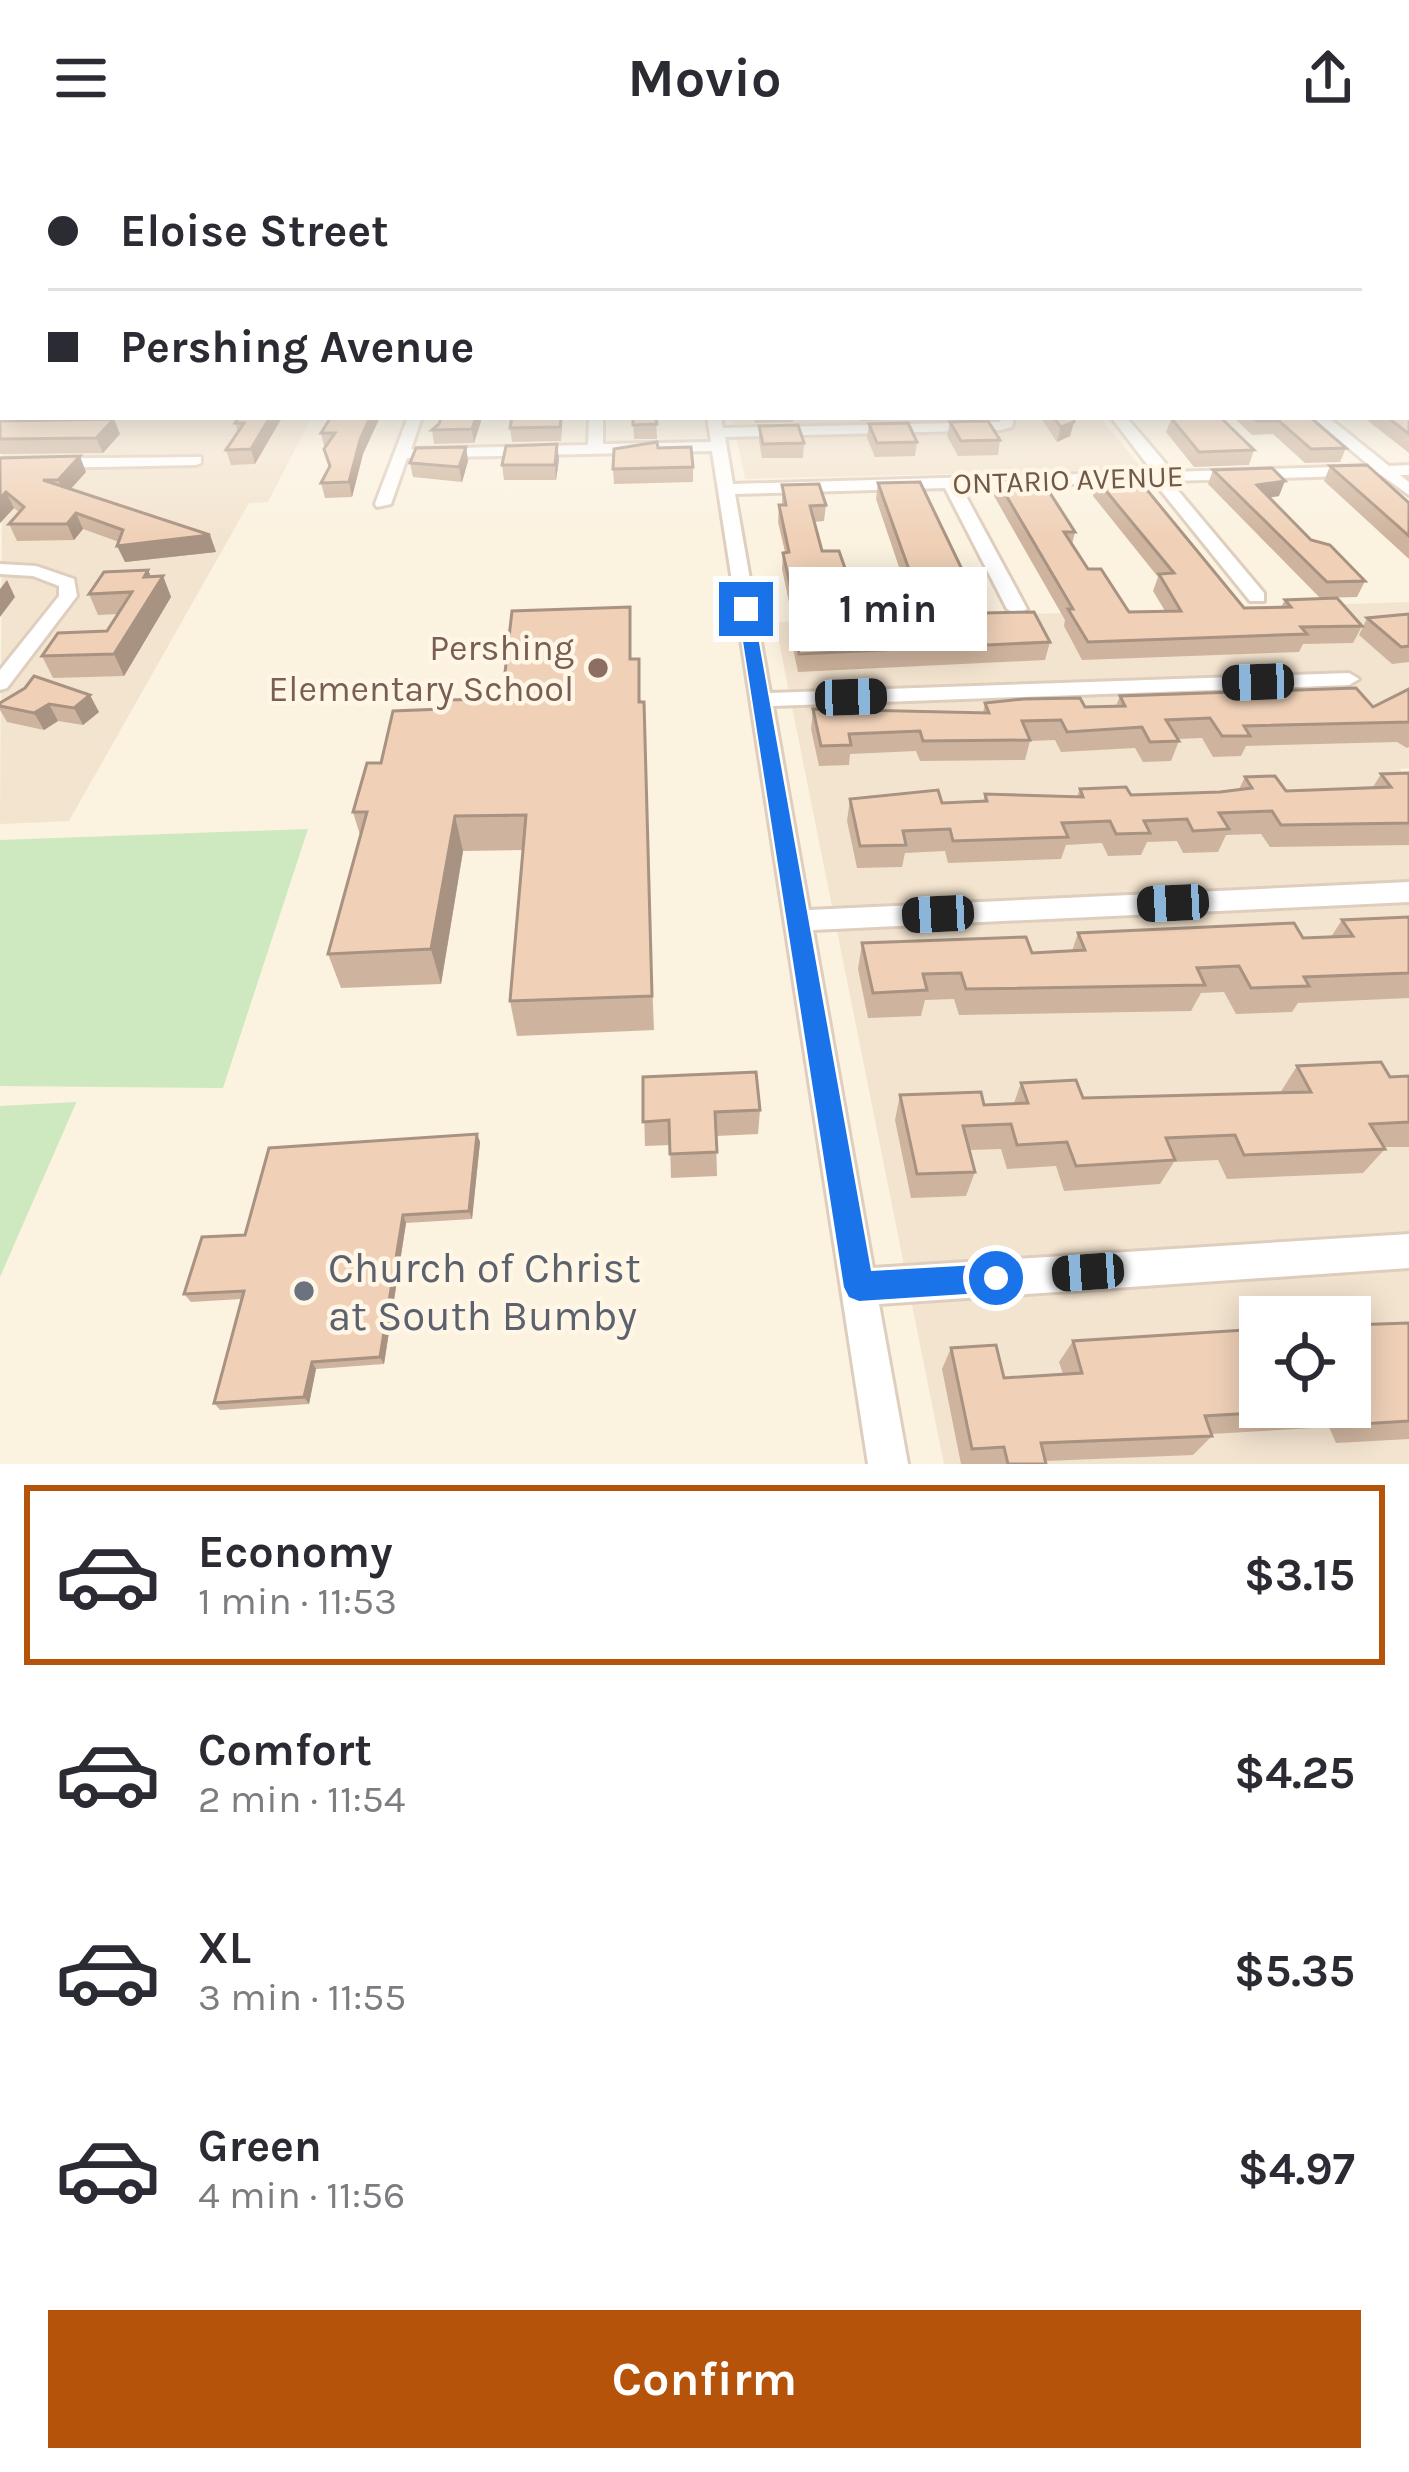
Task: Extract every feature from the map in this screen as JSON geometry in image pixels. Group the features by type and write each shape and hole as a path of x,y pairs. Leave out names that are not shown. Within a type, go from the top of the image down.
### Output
{"street":[{"path":"383,504 414,420"},
{"path":"595,449 596,420"},
{"path":"1121,420 1161,467 1162,485 1257,597"},
{"path":"1323,420 1409,490"},
{"path":"402,454 595,449 717,432 827,424 1007,421"},
{"path":"717,432 888,1464"},
{"path":"0,464 196,460"},
{"name":"ONTARIO AVENUE","path":"727,489 1409,470"},
{"path":"951,484 1017,608"},
{"path":"0,569 36,571 68,583 68,596 0,684"},
{"path":"760,700 1349,679"},
{"path":"796,921 1409,892"},
{"path":"859,1287 1409,1251"}],"shaded area":[{"path":"3,420 310,420 268,502 249,503 69,821 0,824"},
{"path":"733,420 1102,420 1143,469 745,479"},
{"path":"1409,602 1409,768 1399,769 1409,781 1409,1464 944,1464 775,622"}],"green space":[{"path":"308,829 223,1088 0,1086 0,840"},
{"path":"76,1103 0,1277 0,1106"}],"building":[{"path":"113,420 96,438 0,439 0,421"},
{"path":"268,420 251,449 226,450 244,423 235,423"},
{"path":"329,420 369,420 349,482 321,483 330,466 324,449 335,433 321,433"},
{"path":"440,420 475,420 472,429 432,430"},
{"path":"511,420 561,420 560,427 510,428"},
{"path":"633,420 656,420 657,424 633,425"},
{"path":"1173,420 1223,420 1254,450 1199,452"},
{"path":"1313,420 1346,448 1311,449 1279,421 1257,421"},
{"path":"1391,420 1409,420 1409,434"},
{"path":"988,421 1000,440 961,441 950,422"},
{"path":"908,423 917,442 877,443 869,424"},
{"path":"798,425 804,443 763,444 759,426"},
{"path":"657,442 658,448 691,447 693,467 613,469 614,449"},
{"path":"557,444 555,465 502,465 506,446"},
{"path":"466,447 459,467 410,463 416,448"},
{"path":"80,456 58,480 43,480 210,535 117,546 123,530 76,513 67,524 9,524 24,507 6,492 0,498 0,458"},
{"path":"1367,465 1409,503 1409,536 1330,466"},
{"path":"1272,468 1285,481 1257,485 1311,540 1330,545 1365,581 1327,582 1213,470"},
{"path":"1041,479 1075,532 1064,532 1088,569 1101,569 1129,612 1181,611 1159,574 1174,573 1097,480 1138,479 1244,608 1291,607 1285,600 1337,598 1362,626 1301,627 1307,634 1088,642 997,480"},
{"path":"920,482 983,613 1034,612 1050,642 799,654 792,621 798,621 783,553 789,552 779,505 786,505 782,485 819,484 826,505 810,506 822,551 839,551 863,620 884,620 887,627 924,626 920,617 926,617 878,483"},
{"path":"148,570 144,577 163,576 114,654 42,656 58,633 107,631 132,592 89,594 104,572"},
{"path":"630,607 630,659 639,659 639,702 644,702 652,996 510,1001 526,815 455,816 431,949 328,954 367,812 353,812 367,763 381,763 393,711 442,709 443,700 502,699 512,611"},
{"path":"1409,614 1409,646 1401,647 1367,618"},
{"path":"34,676 90,695 74,708 49,704 34,713 0,706"},
{"path":"1356,688 1373,707 1409,689 1409,722 1244,726 1250,736 1222,736 1210,718 1166,720 1179,741 1150,742 1142,727 1067,732 1061,720 1022,721 1030,740 923,741 920,731 849,734 851,745 821,746 813,709 989,713 985,703 1024,699 1080,698 1085,707 1125,706 1120,696"},
{"path":"1409,773 1409,823 1281,825 1272,811 1219,813 1229,829 1193,831 1187,819 1144,821 1150,833 1116,834 1110,821 1062,823 1068,837 953,841 950,829 903,831 906,845 860,846 850,799 938,790 942,803 987,801 985,794 1083,797 1080,789 1126,787 1131,795 1220,792 1252,788 1245,777 1275,776 1286,791 1391,787 1381,774"},
{"path":"1409,917 1409,973 1304,977 1309,986 1251,988 1239,966 1197,968 1205,985 966,989 961,973 923,974 927,990 873,993 862,943 1026,937 1032,953 1085,950 1078,933 1294,923 1303,938 1353,936 1342,920"},
{"path":"1381,1062 1390,1077 1409,1076 1409,1122 1370,1124 1385,1149 1244,1155 1235,1135 1166,1138 1175,1160 1076,1166 1067,1142 1017,1145 1011,1124 963,1126 975,1172 917,1174 900,1095 981,1092 984,1105 1028,1103 1021,1083 1076,1080 1083,1098 1311,1092 1297,1066"},
{"path":"756,1072 760,1110 715,1112 717,1152 670,1154 669,1120 643,1122 643,1077"},
{"path":"477,1134 469,1211 403,1215 380,1357 312,1362 304,1397 214,1403 244,1291 184,1294 202,1237 245,1235 269,1148"},
{"path":"1409,1323 1409,1421 1371,1423 1371,1324"},
{"path":"1239,1330 1239,1414 1205,1416 1212,1436 1041,1443 1046,1464 1008,1464 1004,1447 972,1449 951,1348 996,1345 1004,1378 1082,1373 1073,1341"}],"place":[{"name":"Pershing Elementary School","path":"598,668"},
{"name":"Church of Christ at South Bumby","path":"304,1291"}],"route":[{"path":"746,609 859,1287 996,1278"}]}
